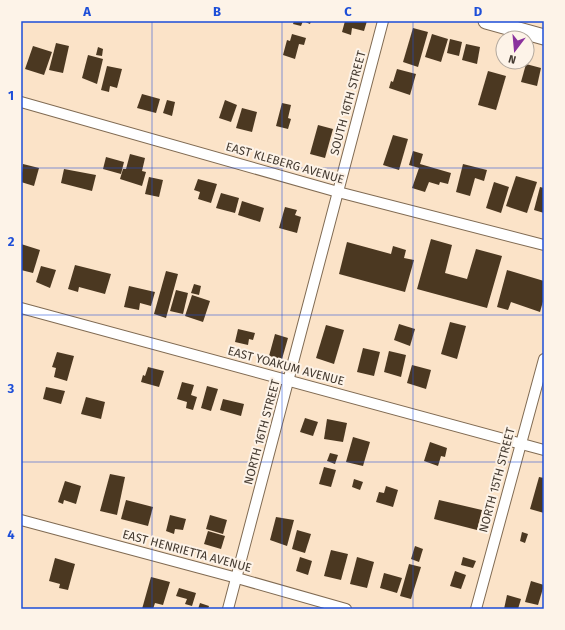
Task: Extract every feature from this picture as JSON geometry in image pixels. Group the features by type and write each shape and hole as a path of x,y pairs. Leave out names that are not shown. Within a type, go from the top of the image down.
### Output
{"main road":[{"path":"486,21 544,37"}],"street":[{"name":"SOUTH 16TH STREET","path":"338,192 383,21"},
{"name":"EAST KLEBERG AVENUE","path":"21,102 338,192 544,244"},
{"name":"NORTH 16TH STREET","path":"228,609 338,192"},
{"name":"EAST YOAKUM AVENUE","path":"21,308 544,450"},
{"name":"NORTH 15TH STREET","path":"476,609 544,359"},
{"name":"EAST HENRIETTA AVENUE","path":"21,520 346,609"}],"building":[{"path":"294,21 303,21 301,26 293,24"},
{"path":"303,21 311,21 310,24"},
{"path":"345,21 367,21 364,31 352,28 351,35 342,32"},
{"path":"413,28 428,32 418,67 403,62"},
{"path":"292,34 306,38 304,45 299,44 295,59 283,55 287,40 290,41"},
{"path":"432,34 448,39 441,62 425,57"},
{"path":"450,39 462,42 459,56 447,53"},
{"path":"56,43 69,46 63,73 49,70"},
{"path":"466,44 480,47 477,64 462,60"},
{"path":"33,46 52,52 44,75 25,69"},
{"path":"98,47 103,49 102,56 96,55"},
{"path":"88,55 103,59 97,84 82,78"},
{"path":"107,66 122,69 117,88 110,86 109,92 101,90"},
{"path":"535,66 541,68 537,86 521,82 524,70 535,70"},
{"path":"397,69 416,74 410,95 389,88 391,81 393,82"},
{"path":"488,71 506,76 496,110 478,105"},
{"path":"142,94 160,99 156,113 137,108"},
{"path":"167,100 175,102 172,116 163,113"},
{"path":"225,100 237,105 231,122 219,118"},
{"path":"282,103 291,105 288,118 291,119 288,129 276,126"},
{"path":"242,108 257,112 252,132 236,128"},
{"path":"318,125 333,129 325,158 310,154"},
{"path":"393,135 408,139 399,170 383,165"},
{"path":"413,151 423,154 420,164 451,173 448,184 440,182 439,185 429,182 425,192 412,188 419,168 409,165"},
{"path":"130,154 145,158 142,171 146,172 142,186 120,179 123,169 126,169"},
{"path":"106,157 124,162 121,174 103,169"},
{"path":"23,164 39,168 34,186 21,182"},
{"path":"463,164 487,170 484,181 475,178 470,196 456,192"},
{"path":"64,169 96,175 92,191 61,183"},
{"path":"516,176 537,182 527,213 506,206"},
{"path":"149,177 163,180 159,197 145,194"},
{"path":"198,179 217,184 211,203 198,199 200,192 194,190"},
{"path":"494,182 509,187 501,213 486,208"},
{"path":"540,187 544,188 544,213 534,210"},
{"path":"221,193 239,198 235,213 216,208"},
{"path":"242,201 264,208 260,222 238,215"},
{"path":"285,207 297,210 295,215 301,217 297,233 279,228"},
{"path":"431,239 452,245 445,273 467,279 476,249 502,256 487,308 417,289"},
{"path":"347,242 391,254 393,246 406,250 404,258 414,260 405,292 339,274"},
{"path":"21,244 40,250 33,273 21,270"},
{"path":"75,265 111,274 105,294 79,287 78,292 68,289"},
{"path":"41,266 56,270 50,288 36,282"},
{"path":"507,270 544,281 544,298 540,312 511,302 508,310 497,307"},
{"path":"166,271 178,274 166,318 154,314"},
{"path":"194,284 201,286 199,295 191,293"},
{"path":"129,286 155,292 151,306 140,303 139,310 124,307"},
{"path":"176,290 188,293 183,314 170,311"},
{"path":"192,295 210,301 203,322 185,316"},
{"path":"450,322 466,326 457,359 441,354"},
{"path":"399,324 415,329 410,346 394,340"},
{"path":"326,325 344,330 334,364 316,358"},
{"path":"238,329 255,333 253,340 249,339 248,345 235,342"},
{"path":"275,334 288,338 282,359 269,356"},
{"path":"363,348 380,352 374,376 357,372"},
{"path":"389,351 406,355 401,377 384,372"},
{"path":"57,352 74,356 67,381 54,377 56,368 52,367"},
{"path":"412,365 431,370 426,389 407,383"},
{"path":"148,367 164,371 159,387 141,382"},
{"path":"182,382 194,385 191,395 197,397 193,410 186,408 187,402 177,399"},
{"path":"207,386 218,389 211,411 201,408"},
{"path":"46,387 65,391 61,404 43,399"},
{"path":"86,397 105,402 101,419 81,414"},
{"path":"223,399 244,404 241,416 220,410"},
{"path":"305,418 318,422 313,436 300,432"},
{"path":"327,419 347,423 343,442 324,439"},
{"path":"353,437 370,442 363,466 346,462"},
{"path":"430,442 447,448 445,457 441,456 438,466 424,461"},
{"path":"330,453 338,455 335,464 327,461"},
{"path":"324,467 336,470 331,487 319,484"},
{"path":"110,474 125,477 117,515 100,511"},
{"path":"539,477 544,478 544,513 530,509"},
{"path":"354,479 363,482 360,490 352,487"},
{"path":"65,481 81,486 76,504 64,500 63,504 58,502"},
{"path":"386,486 398,490 393,507 376,502 379,492 384,493"},
{"path":"126,500 153,507 148,526 121,519"},
{"path":"439,500 482,510 477,530 434,519"},
{"path":"170,515 186,519 183,530 175,529 174,534 166,531"},
{"path":"210,515 227,520 223,534 206,529"},
{"path":"276,517 294,520 287,546 270,540"},
{"path":"297,530 311,534 305,553 292,549"},
{"path":"208,531 225,536 221,549 204,544"},
{"path":"522,532 528,534 525,543 520,541"},
{"path":"415,546 423,549 419,562 411,559"},
{"path":"331,550 348,554 341,580 324,576"},
{"path":"300,557 312,561 308,575 296,571"},
{"path":"357,557 374,562 367,588 350,584"},
{"path":"463,557 476,561 473,568 461,565"},
{"path":"55,558 75,564 68,590 59,588 60,584 49,581"},
{"path":"409,564 421,567 411,599 400,596"},
{"path":"455,571 466,575 461,589 450,586"},
{"path":"384,573 402,578 397,593 380,588"},
{"path":"151,577 170,582 163,605 155,603 153,609 142,609"},
{"path":"531,581 544,585 538,605 525,602"},
{"path":"179,588 196,593 192,606 185,604 187,599 176,596"},
{"path":"507,595 521,599 518,609 504,609"},
{"path":"200,603 209,606 208,609 198,609"}]}
